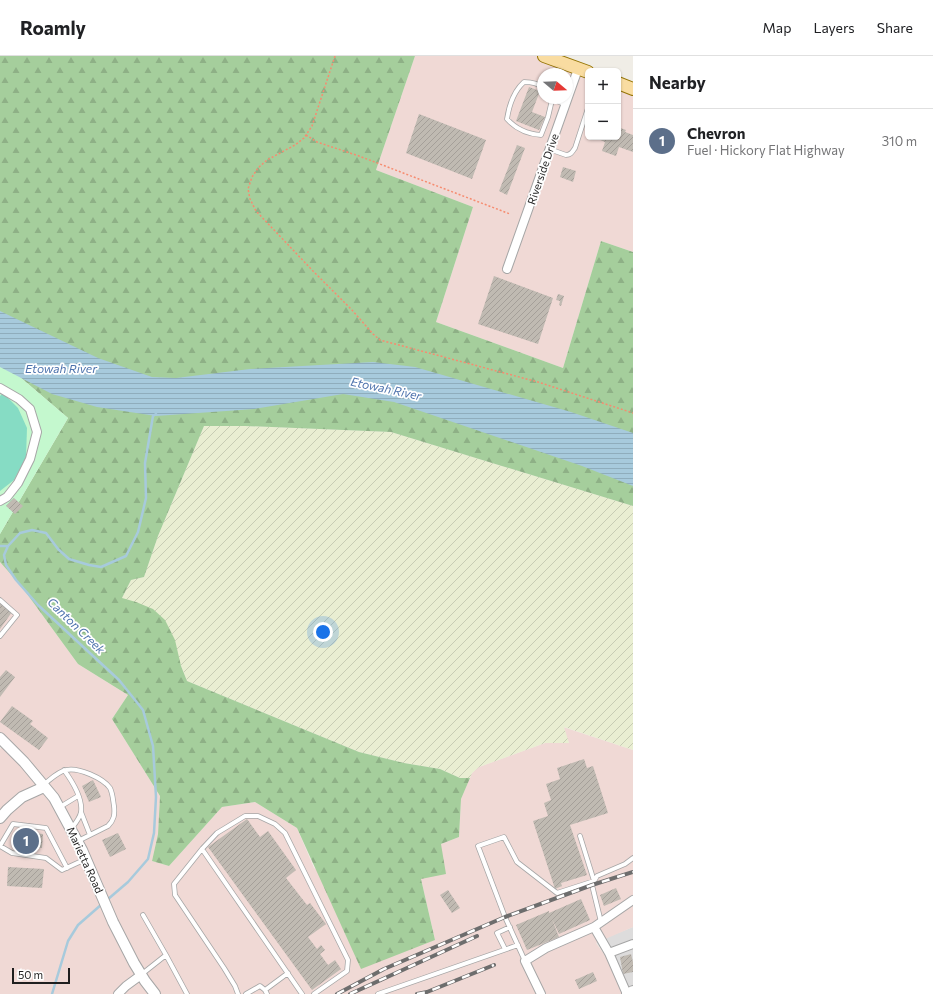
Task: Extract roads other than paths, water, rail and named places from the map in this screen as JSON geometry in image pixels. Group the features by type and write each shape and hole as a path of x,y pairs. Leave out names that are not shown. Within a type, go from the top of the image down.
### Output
{"main road":[{"path":"544,56 583,70"},
{"path":"621,84 633,89"}],"street":[{"name":"Riverside Drive","path":"573,90 583,70"},
{"name":"Riverside Drive","path":"507,269 566,104"},
{"path":"0,388 19,399 30,408 37,432 30,459 18,483 7,496 0,501"},
{"name":"Marietta Road","path":"2,741 24,762 54,798 78,841 113,922 141,975 155,994"},
{"path":"0,818 22,797 43,786"},
{"path":"540,994 525,961 546,948 597,924 633,900"},
{"path":"597,924 627,994 633,992"},
{"path":"610,953 633,944"},
{"path":"118,994 141,975"}],"lane":[{"path":"537,84 524,82 518,88 508,112 507,119 513,126 534,135 541,135 548,116 549,104"},
{"path":"550,149 566,155 571,153 585,117"},
{"path":"0,600 17,615 0,636"},
{"path":"43,786 64,770 73,769 81,771 104,782 110,788 114,816 112,822 108,826 78,841"},
{"path":"64,770 78,796 81,811 90,835"},
{"path":"59,807 78,796"},
{"path":"71,829 76,824 81,811"},
{"path":"238,994 224,968 175,895 174,884 217,833 245,816 258,816 275,824 285,834 348,960 347,971 314,994"},
{"path":"67,868 46,828 13,824 0,846 12,853 46,858 62,870 67,868 86,859"},
{"path":"580,836 594,881"},
{"path":"525,961 478,846 504,837 517,862 557,893 594,881"},
{"path":"202,849 302,994"},
{"path":"597,924 592,885 594,881 597,876 625,864 633,858"},
{"path":"142,915 166,954 187,994"},
{"path":"505,949 497,933 510,927"},
{"path":"378,994 518,944"},
{"path":"141,975 166,954"},
{"path":"246,994 260,986 266,992 288,973"}],"water":[{"name":"Etowah River","path":"0,311 98,358 152,377 176,378 250,369 373,362 415,367 571,412 633,433 633,486 582,466 394,402 343,394 254,409 156,416 97,407 52,394 0,367"}],"waterway":[{"name":"Canton Creek","path":"107,900 128,882 148,859 154,833 156,797 153,746 143,710 119,680 38,605 16,580 6,565 4,555 8,546 20,533 32,530 46,533 58,549 69,559 89,565 101,567 126,556 138,532 146,498 145,463 153,416 156,414"},
{"name":"Canton Creek","path":"0,546 8,546"},
{"name":"Canton Creek","path":"52,994 68,941 78,925 102,904"}],"railway":[{"path":"337,994 384,969 505,917 592,885 633,872"},
{"path":"350,994 477,936"},
{"path":"417,994 427,992 494,965"}],"place":[{"name":"Chevron","path":"26,841"}]}
